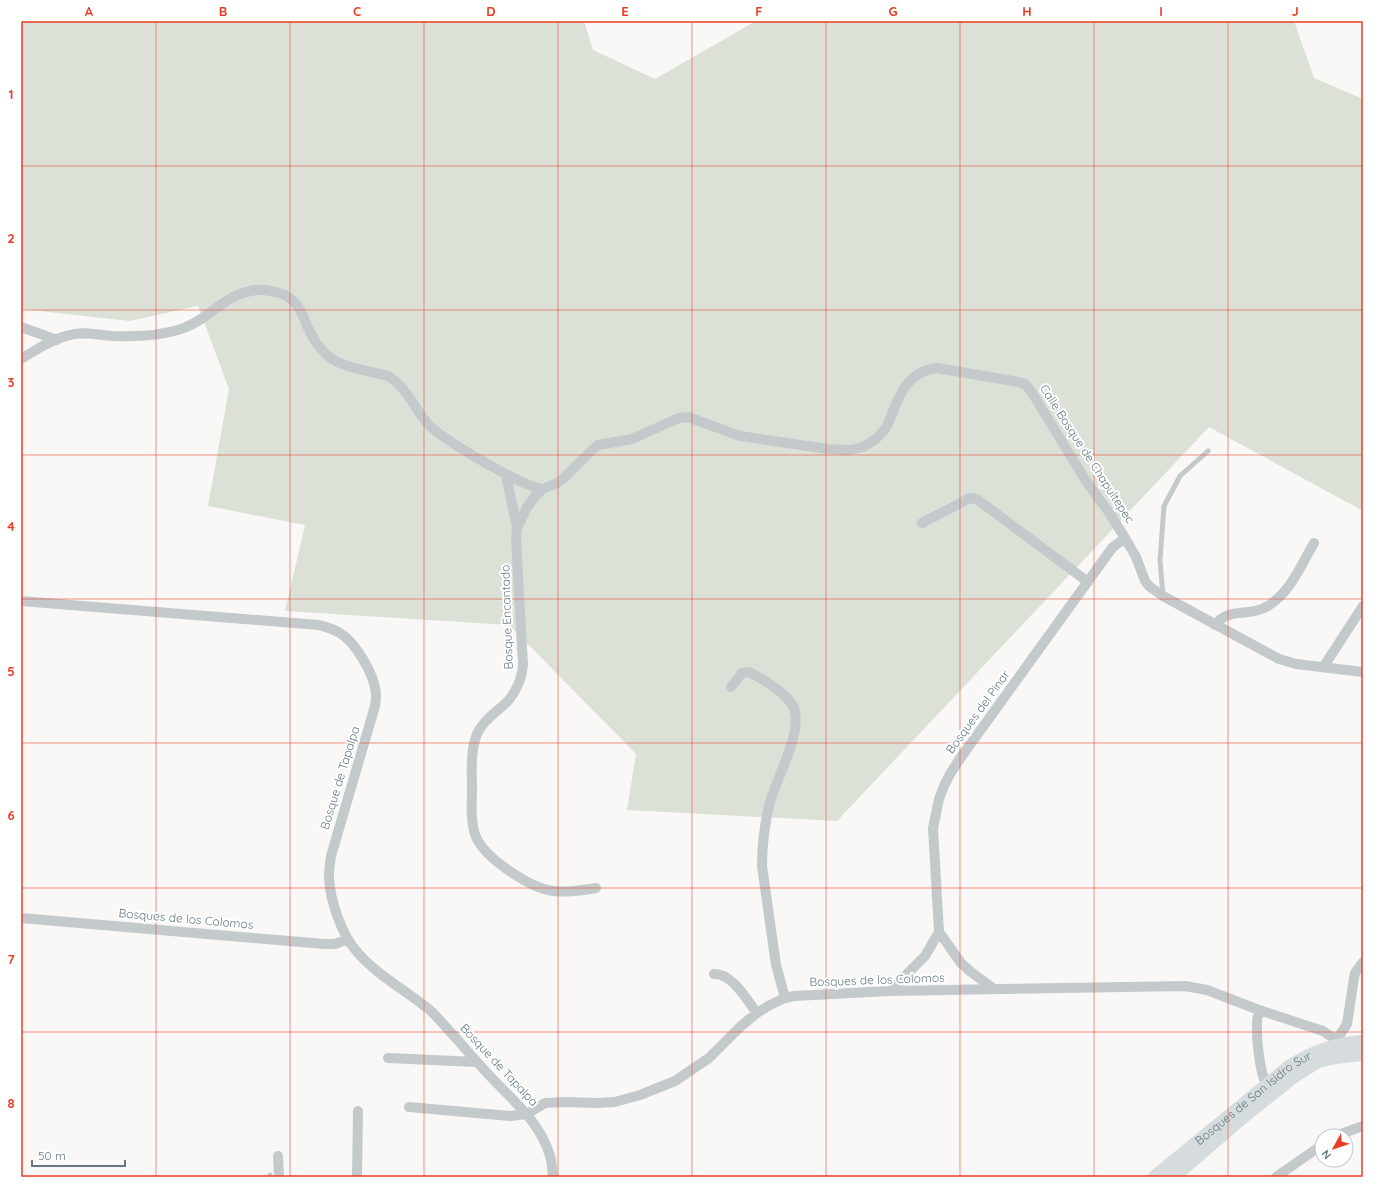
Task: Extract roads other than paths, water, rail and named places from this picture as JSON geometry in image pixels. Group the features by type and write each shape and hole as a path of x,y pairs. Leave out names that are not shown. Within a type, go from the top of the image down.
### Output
{"main road":[{"name":"Bosques de San Isidro Sur","path":"1155,1177 1269,1089 1309,1066 1329,1058 1341,1047 1363,1042"},
{"name":"Bosques de San Isidro Sur","path":"1341,1047 1363,1054"},
{"name":"Bosques de San Isidro Sur","path":"1173,1177 1269,1089"}],"street":[{"path":"21,359 70,334 88,333 111,336 131,336 170,333 186,328 231,298 244,292 259,290 270,291 284,295 298,305 313,338 328,356 346,365 393,378 400,385 426,422 437,432 506,475 535,488 543,489"},
{"path":"21,327 57,340"},
{"name":"Calle Bosque de Chapultepec","path":"543,489 564,478 598,445 632,439 673,420 684,417 693,418 740,436 828,449 850,450 863,447 876,439 886,428 904,387 918,374 929,369 937,368 1019,382 1027,386 1086,481 1112,517 1136,557 1150,587 1163,596 1279,659 1296,664 1324,666 1363,672"},
{"path":"506,475 509,483 517,528"},
{"path":"517,528 530,502 543,489"},
{"path":"922,522 968,499 973,498 984,504 1088,582"},
{"name":"Bosque Encantado","path":"517,528 516,540 523,665 522,675 514,692 486,722 478,733 472,760 473,824 476,836 481,845 497,862 538,888 559,892 596,888"},
{"name":"Bosques del Pinar","path":"939,932 933,828 939,799 944,786 950,774 1113,547 1125,538"},
{"path":"1215,625 1226,615 1253,612 1274,602 1288,588 1314,543"},
{"name":"Bosque de Tapalpa","path":"21,600 320,625 330,628 345,637 362,658 368,669 376,694 375,706 331,856 329,878 332,895 341,925 358,954 378,972 421,1002 432,1012 527,1114 538,1128 544,1140 550,1156 553,1177"},
{"path":"1324,666 1363,606"},
{"path":"731,686 742,673 749,672 781,692 793,707 796,715 796,729 770,802 762,852 762,866 776,965 786,998"},
{"name":"Bosques de los Colomos","path":"21,918 324,944 334,944 348,939"},
{"path":"890,991 925,956 939,932 960,963 994,989"},
{"path":"1341,1047 1347,1024 1355,973 1363,962"},
{"path":"714,974 720,973 728,977 757,1013"},
{"name":"Bosques de los Colomos","path":"527,1114 545,1103 615,1102 640,1096 675,1081 709,1058 741,1026 770,1005 786,998 809,995 890,991 1185,986 1207,990 1259,1010 1323,1031 1341,1047"},
{"path":"1259,1010 1256,1027 1261,1069 1269,1089"},
{"path":"388,1058 477,1062"},
{"path":"409,1107 510,1116 527,1114"},
{"path":"357,1177 358,1111"},
{"path":"1276,1177 1314,1151"},
{"path":"273,1176 278,1156"}],"lane":[{"path":"1163,596 1160,560 1164,506 1180,476 1208,451"}]}
